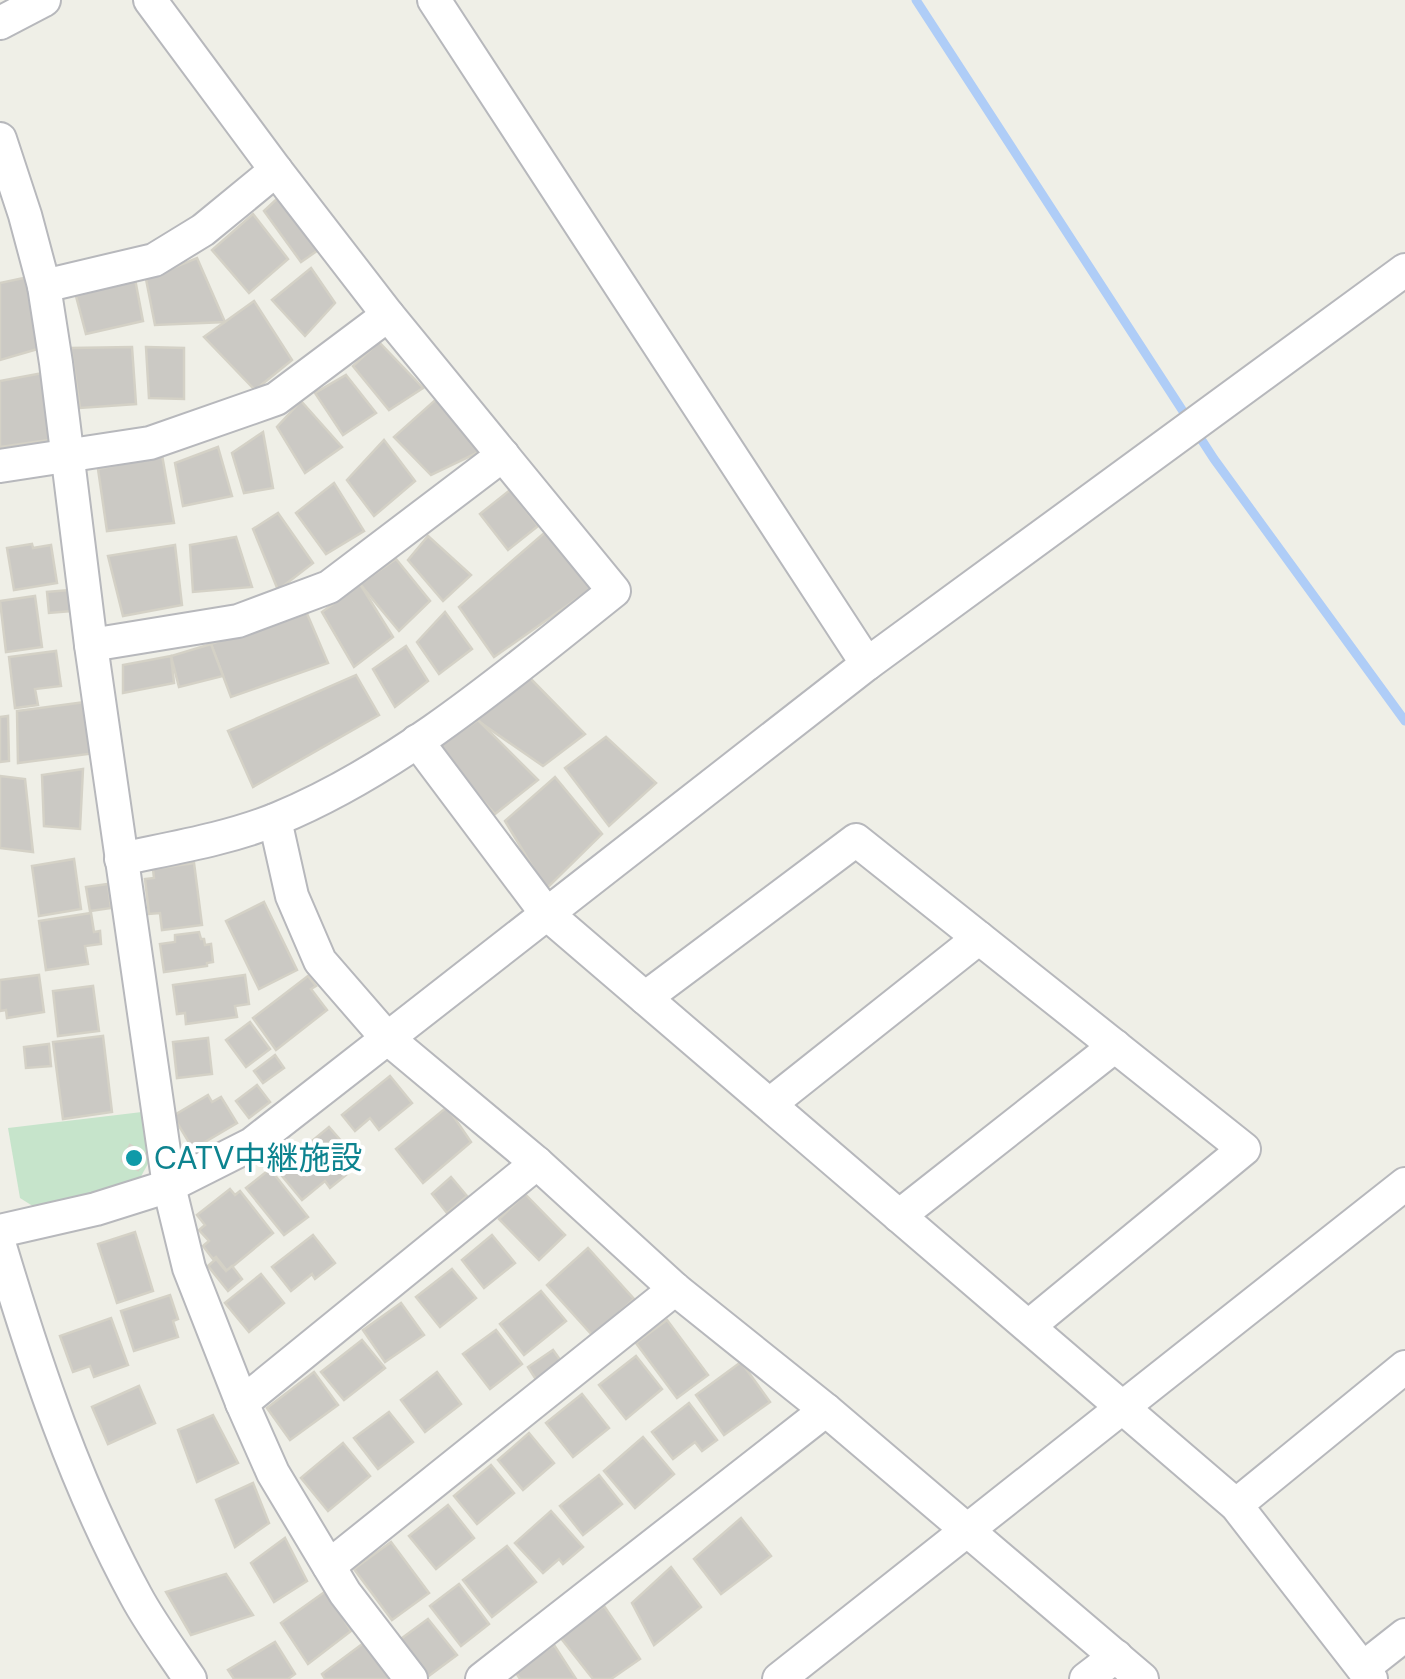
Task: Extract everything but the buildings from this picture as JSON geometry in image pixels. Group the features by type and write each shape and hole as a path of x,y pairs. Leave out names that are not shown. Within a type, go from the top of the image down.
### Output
{"street":[{"path":"0,23 44,0"},
{"path":"120,860 275,820 387,763 614,591 388,315 150,0"},
{"path":"434,0 867,664"},
{"path":"0,139 44,286 120,860 168,1186 189,1268 274,1473 345,1593 411,1679"},
{"path":"44,286 154,260 203,230 276,170"},
{"path":"0,1230 96,1209 168,1186 252,1144 867,664 1405,270"},
{"path":"0,466 150,443 276,399 388,315"},
{"path":"91,645 238,621 329,586 502,455"},
{"path":"417,741 546,913 1236,1505 1367,1674 1405,1636"},
{"path":"275,820 292,896 320,961 386,1037 537,1163 675,1289 970,1530 1142,1679"},
{"path":"645,998 856,840 1244,1149 1029,1326"},
{"path":"770,1104 979,938"},
{"path":"900,1216 1116,1046"},
{"path":"242,1403 537,1163"},
{"path":"780,1679 1405,1184"},
{"path":"0,1246 37,1368 89,1498 136,1597 190,1679"},
{"path":"330,1566 675,1289"},
{"path":"1236,1505 1405,1367"},
{"path":"482,1679 826,1410"},
{"path":"1086,1679 1116,1656"}],"green space":[{"path":"142,1112 150,1160 139,1180 39,1210 20,1198 8,1128"}],"waterway":[{"path":"916,0 1214,459 1405,721"}],"place":[{"name":"CATV中継施設","path":"134,1158"}]}
